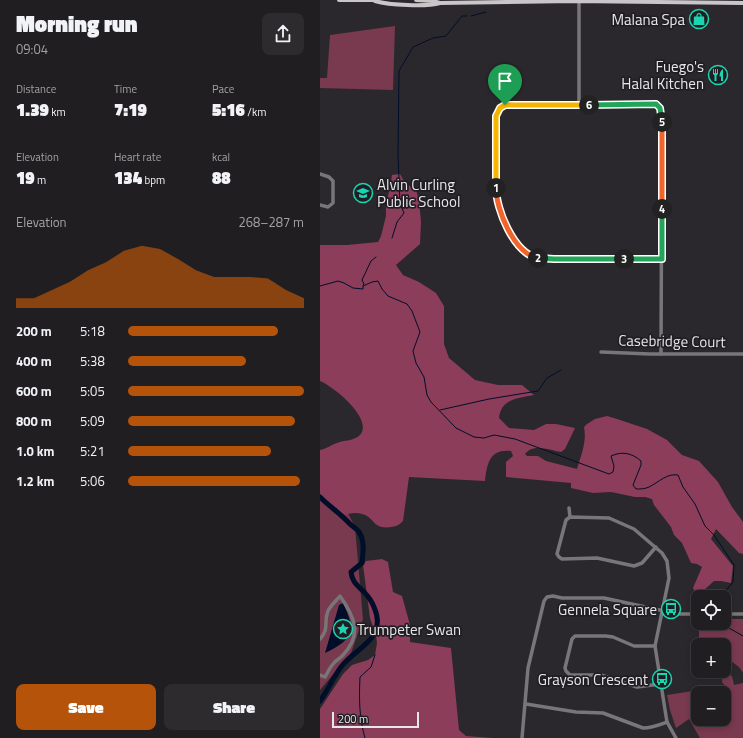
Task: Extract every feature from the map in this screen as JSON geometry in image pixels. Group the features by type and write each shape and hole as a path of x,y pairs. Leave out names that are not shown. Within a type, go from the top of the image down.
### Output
{"main road":[{"path":"339,0 376,0 383,4 433,5 440,3 579,1 743,3"},
{"path":"416,0 440,3"}],"street":[{"path":"579,1 579,105"},
{"path":"661,354 662,259 662,114 660,108 656,104 505,105 500,108 497,112 496,124 497,200 515,242 522,250 529,255 544,259 662,259"},
{"path":"320,174 329,177 333,181 333,203 330,206 320,205"},
{"name":"Casebridge Court","path":"601,352 743,354"},
{"path":"569,508 570,517"},
{"path":"656,547 642,563 634,566 597,558 560,558 558,552 566,520 570,517 609,518 634,529 656,547 666,558 669,573 655,646 667,722 676,738"},
{"path":"320,639 325,633 327,613 340,596 351,611 356,628 353,642 343,655 333,664 325,677 320,675"},
{"path":"522,738 528,668 544,601 547,597 604,598 678,614 691,614"},
{"path":"731,614 743,614"},
{"path":"655,646 634,646 613,637 606,636 575,636 572,639 565,668 570,674 601,675 637,687 660,684"},
{"path":"526,704 576,712 603,713 643,728 649,728 667,722"}],"shaded area":[{"path":"395,26 393,90 320,88 320,78 327,78 330,35"},
{"path":"400,174 405,183 416,190 419,200 421,222 420,244 396,265 403,275 419,282 436,293 444,306 444,344 449,358 475,380 498,385 522,385 534,395 511,400 503,407 499,418 509,428 534,430 546,424 556,424 575,428 565,449 561,452 537,448 528,451 525,454 527,456 538,456 546,461 577,469 584,443 584,427 595,419 607,416 647,429 667,440 682,455 699,461 718,482 732,507 743,522 743,554 739,553 716,529 711,539 733,566 731,583 714,581 704,590 694,590 693,588 702,567 691,563 682,543 674,535 671,527 654,505 652,499 611,492 593,493 571,488 571,483 506,477 506,462 513,456 511,451 498,452 491,458 487,468 485,481 409,477 403,521 397,526 381,527 370,518 359,513 337,517 320,494 320,450 358,437 363,428 357,412 350,404 334,389 320,381 320,245 347,245 378,242 386,216 386,203 392,175"},
{"path":"320,458 355,527 363,619 351,653 320,690"},
{"path":"382,559 388,562 393,592 402,596 410,625 410,642 451,648 459,730 466,736 493,738 320,738 320,709 343,674 352,665 368,660 375,655 377,643 370,618 363,565 366,561"},
{"path":"731,619 743,619 743,673 739,667 731,661 731,638 699,638 699,630 731,630"},
{"path":"731,676 734,685 743,683 743,738 700,738 693,726 731,726 731,686 725,686 722,680 723,678 731,678"},
{"path":"691,691 691,722 689,719 676,728 667,695"}],"water":[{"path":"343,603 350,621 350,633 342,643 325,653 339,605"}],"waterway":[{"path":"471,16 486,12"},
{"path":"392,238 397,222 404,213 400,203 398,155 399,71 413,47 433,38 446,36 462,16 467,16"},
{"path":"363,285 362,280 371,261 376,257"},
{"path":"320,286 338,281 353,288 363,289 363,286 378,281 388,296 407,304 412,311 420,332 413,351 416,363 424,377 427,395 431,402 456,428 474,437 484,438 494,435 515,439 609,474 613,472 614,466 611,456 623,453 634,456 641,461 641,465 633,485 636,489 647,488 670,475 678,475 683,487 695,504 705,526 714,535 734,565 733,582 726,590"},
{"path":"440,410 489,399 538,391 547,378 561,370"},
{"path":"320,497 357,530 361,536 363,547 362,563 351,572 352,578 371,601 377,618 377,627 374,635 341,667 320,701"},
{"path":"731,629 743,636"},
{"path":"365,738 360,708 360,677 371,667 375,655"}],"place":[{"name":"Malana Spa","path":"699,19"},
{"name":"Fuego's Halal Kitchen","path":"718,75"},
{"name":"Alvin Curling Public School","path":"363,193"},
{"name":"Gennela Square","path":"671,609"},
{"name":"Trumpeter Swan","path":"343,629"},
{"name":"Grayson Crescent","path":"662,679"}],"route":[{"path":"656,104 660,108 662,114 662,259 544,259 529,255 522,250 515,242 497,200 496,116 500,108 505,105 656,104"}]}
